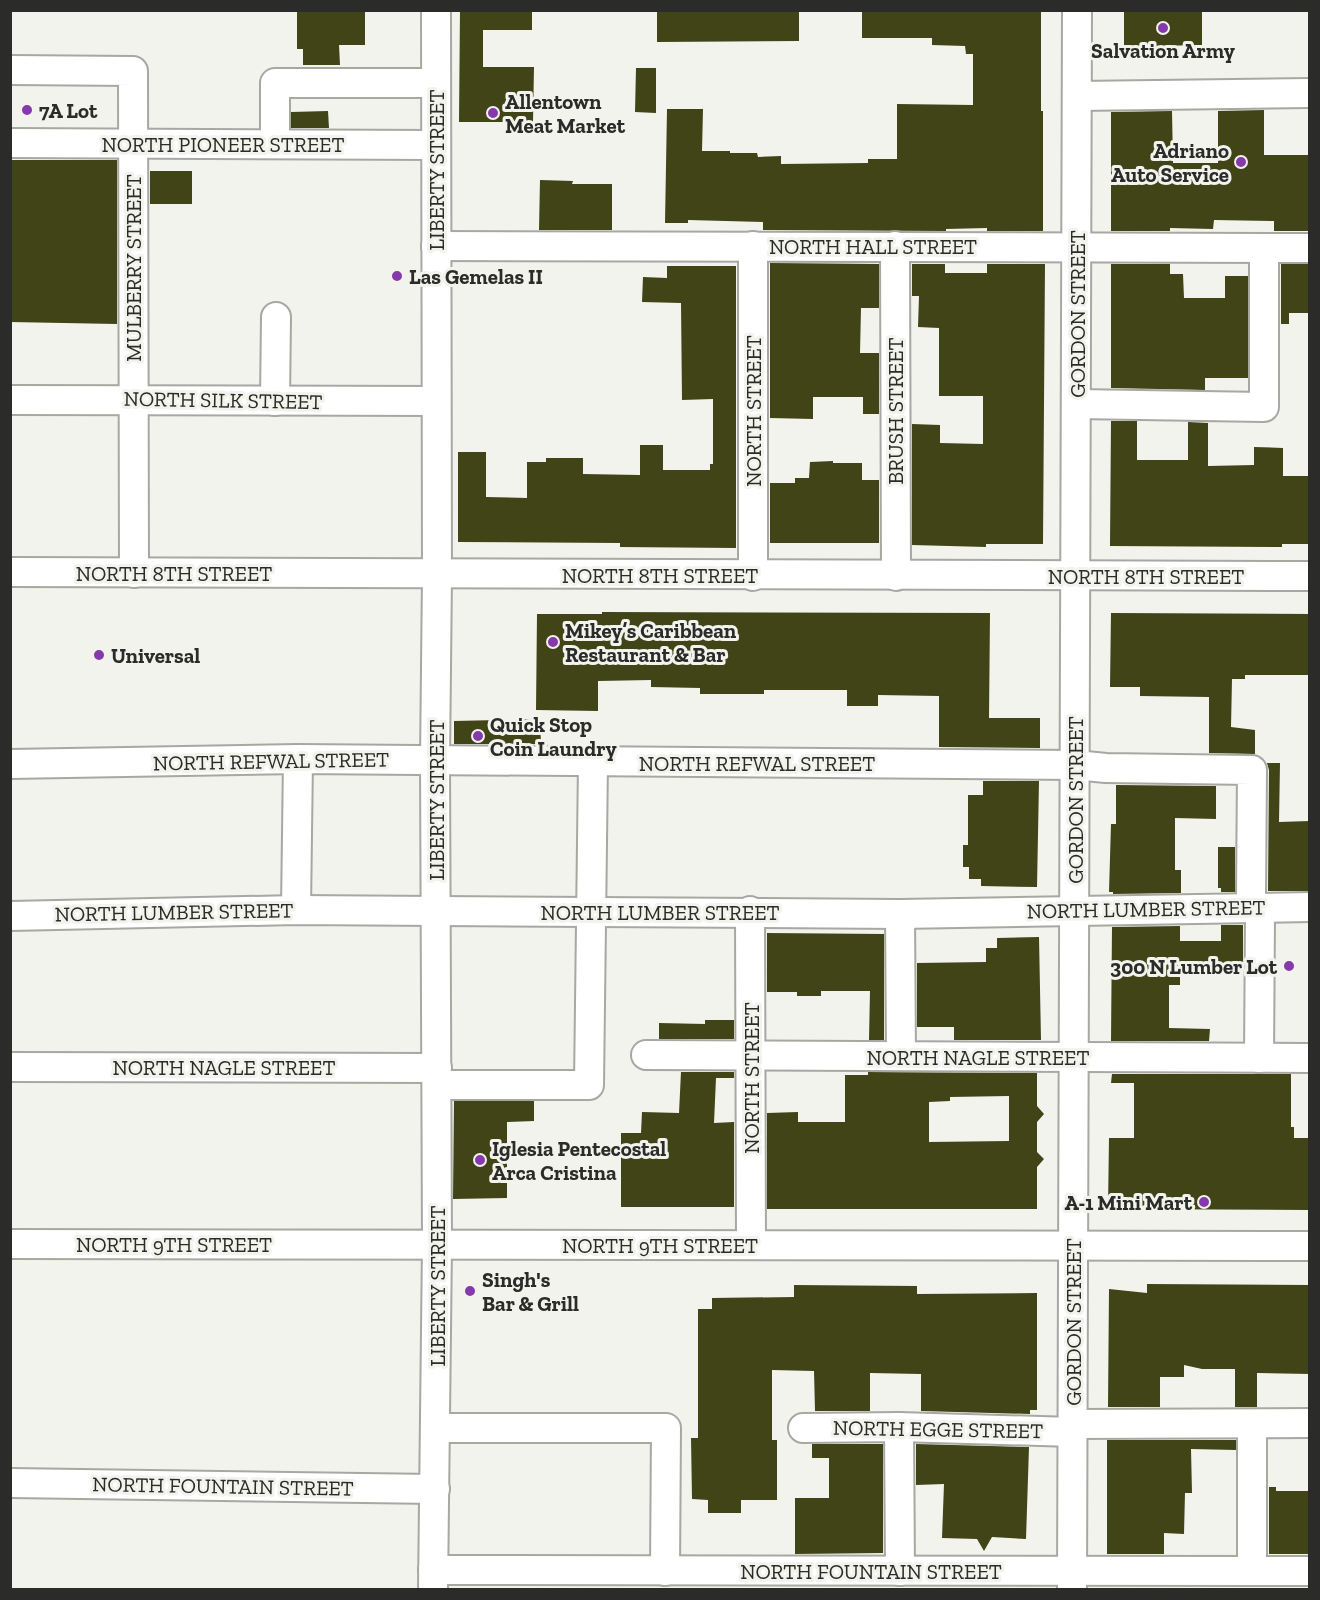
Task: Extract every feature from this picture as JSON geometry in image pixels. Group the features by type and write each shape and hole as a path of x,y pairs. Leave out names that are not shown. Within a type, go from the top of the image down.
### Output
{"street":[{"name":"LIBERTY STREET","path":"433,1580 437,1244 436,10"},
{"name":"GORDON STREET","path":"1072,1580 1077,10"},
{"name":"MULBERRY STREET","path":"10,70 133,71 134,573"},
{"path":"275,143 275,83 436,83"},
{"path":"1077,96 1310,93"},
{"name":"NORTH PIONEER STREET","path":"10,143 436,145"},
{"name":"NORTH HALL STREET","path":"436,246 1310,248"},
{"name":"NORTH STREET","path":"753,246 753,576"},
{"name":"BRUSH STREET","path":"895,246 896,576"},
{"path":"1077,404 1264,406 1264,248"},
{"path":"275,400 276,317"},
{"name":"NORTH SILK STREET","path":"10,400 436,401"},
{"name":"NORTH 8TH STREET","path":"10,572 1310,576"},
{"path":"296,910 298,759"},
{"name":"NORTH REFWAL STREET","path":"10,764 298,759 1075,765 1106,768 1252,770 1251,896 1256,907"},
{"path":"591,911 593,762"},
{"path":"1256,907 1260,917 1259,1058"},
{"name":"NORTH LUMBER STREET","path":"10,916 296,910 750,911 900,914 1310,907"},
{"name":"NORTH NAGLE STREET","path":"10,1067 437,1076 589,1085 591,911"},
{"name":"NORTH STREET","path":"750,911 751,1245"},
{"path":"900,914 901,1056"},
{"name":"NORTH NAGLE STREET","path":"646,1055 1310,1058"},
{"name":"NORTH 9TH STREET","path":"10,1244 1310,1246"},
{"name":"NORTH EGGE STREET","path":"803,1428 1073,1428 1310,1423"},
{"path":"1252,1425 1252,1571"},
{"path":"899,1427 900,1571"},
{"path":"435,1428 666,1428 665,1570"},
{"name":"NORTH FOUNTAIN STREET","path":"10,1483 435,1489"},
{"name":"NORTH FOUNTAIN STREET","path":"433,1580 596,1580 665,1570 748,1580 860,1580 900,1571 1072,1580 1252,1571 1310,1571"}],"building":[{"path":"297,10 365,10 365,45 339,45 340,65 303,65 303,49 297,49"},
{"path":"460,10 532,10 532,30 483,30 483,67 534,67 533,122 459,122"},
{"path":"657,10 799,10 799,41 657,42"},
{"path":"862,10 1041,10 1043,231 987,231 987,228 946,229 946,231 763,230 763,222 688,220 688,223 665,223 667,109 703,109 702,151 757,153 758,157 781,156 781,164 868,163 868,159 897,159 897,104 973,105 973,54 966,54 965,46 932,45 932,38 862,38"},
{"name":"Salvation Army","path":"1124,10 1202,10 1202,45 1157,46 1157,59 1124,59"},
{"path":"636,68 656,68 656,113 635,112"},
{"path":"1264,110 1264,155 1310,155 1310,231 1274,231 1274,221 1214,220 1213,229 1170,228 1170,231 1111,231 1111,112 1172,111 1173,163 1218,163 1218,111"},
{"path":"328,111 329,128 291,128 291,112"},
{"path":"10,160 117,160 117,324 10,322"},
{"path":"150,171 192,171 192,204 150,204"},
{"path":"540,180 573,181 572,184 612,184 612,230 539,230"},
{"path":"770,263 879,264 879,308 861,308 860,353 879,353 879,414 863,414 863,397 813,397 813,419 770,418"},
{"path":"912,264 945,264 945,273 987,273 987,264 1045,264 1043,544 986,544 986,547 912,545 912,424 940,425 940,443 983,444 983,396 939,396 939,328 918,327 919,296 912,296"},
{"path":"1111,264 1170,264 1170,274 1183,274 1184,298 1225,298 1225,276 1248,276 1248,378 1205,378 1205,390 1111,388"},
{"path":"1281,264 1310,264 1310,313 1289,313 1289,324 1281,324"},
{"path":"667,266 736,266 736,548 620,547 620,543 458,542 458,452 486,452 486,497 527,498 527,462 546,462 546,458 583,458 583,474 640,475 640,445 663,445 663,470 710,470 710,464 713,464 713,399 682,400 681,303 642,302 643,277 667,278"},
{"path":"1111,421 1137,421 1137,460 1188,460 1188,422 1208,423 1208,466 1254,465 1254,447 1283,448 1283,476 1308,476 1310,544 1282,544 1282,547 1110,546"},
{"path":"833,461 833,463 862,463 862,480 879,480 879,543 770,543 770,483 795,483 795,478 809,478 810,462"},
{"path":"602,612 990,613 989,718 1040,718 1040,748 939,747 939,696 878,695 878,706 847,706 847,690 764,690 764,694 700,694 700,688 651,687 651,680 598,681 598,711 536,710 537,614 602,614"},
{"path":"1111,613 1310,614 1310,675 1245,675 1245,679 1232,679 1231,727 1255,730 1255,754 1209,753 1209,697 1140,696 1140,687 1110,687"},
{"path":"540,719 541,744 454,744 454,721"},
{"path":"1267,763 1280,763 1279,822 1310,821 1310,891 1268,891 1269,770"},
{"path":"983,781 1039,781 1037,887 981,886 981,879 969,879 969,867 963,867 963,845 968,845 968,795 983,795"},
{"path":"1116,785 1216,786 1216,819 1175,818 1175,870 1181,870 1181,893 1113,894 1109,892 1111,824 1116,824"},
{"path":"1218,847 1235,847 1235,892 1221,892 1221,888 1218,888"},
{"path":"1221,925 1243,925 1243,965 1180,965 1180,985 1169,985 1169,1028 1210,1029 1209,1041 1111,1041 1112,927 1180,926 1180,941 1221,941"},
{"path":"767,933 884,934 884,1040 869,1040 870,991 821,991 821,996 797,996 797,992 767,992"},
{"path":"1039,937 1041,1040 954,1040 954,1027 917,1027 917,963 986,962 986,948 997,948 997,938"},
{"path":"705,1020 734,1020 734,1039 659,1039 659,1023 705,1024"},
{"path":"681,1072 734,1072 734,1078 716,1078 714,1123 734,1122 734,1207 621,1207 621,1133 641,1133 642,1112 679,1113"},
{"path":"868,1072 1037,1073 1037,1106 1044,1114 1037,1122 1037,1152 1044,1159 1037,1167 1037,1209 767,1209 767,1113 798,1112 798,1122 845,1122 845,1075 868,1075","holes":["1009,1096 1009,1141 929,1142 929,1102 950,1101 950,1097"]},
{"path":"1112,1074 1291,1074 1291,1127 1294,1127 1294,1138 1309,1138 1310,1210 1108,1209 1109,1138 1134,1138 1134,1083 1111,1083"},
{"name":"Iglesia Pentecostal Arca Cristina","path":"454,1101 534,1101 534,1121 507,1122 507,1198 453,1199"},
{"path":"1147,1284 1310,1285 1310,1374 1257,1373 1257,1407 1235,1407 1235,1369 1202,1369 1184,1365 1184,1377 1160,1377 1160,1407 1108,1407 1109,1289 1147,1293"},
{"path":"794,1285 917,1286 917,1294 1037,1293 1037,1410 1030,1410 1030,1414 921,1411 921,1374 870,1373 870,1411 815,1411 814,1371 772,1370 772,1440 777,1440 777,1500 741,1500 741,1513 708,1513 708,1500 692,1499 691,1438 698,1438 698,1309 712,1309 712,1298 794,1297"},
{"path":"1107,1440 1236,1440 1236,1450 1191,1449 1192,1493 1185,1493 1184,1534 1164,1533 1164,1554 1107,1554"},
{"path":"812,1444 883,1444 883,1553 795,1554 795,1498 829,1498 829,1458 812,1458"},
{"path":"916,1444 1029,1447 1026,1539 992,1537 984,1551 977,1539 942,1538 944,1484 916,1485"},
{"path":"1269,1487 1276,1487 1276,1491 1310,1491 1310,1554 1269,1554"}],"place":[{"name":"Salvation Army","path":"1163,28"},
{"name":"7A Lot","path":"27,110"},
{"name":"Allentown Meat Market","path":"493,113"},
{"name":"Adriano Auto Service","path":"1241,162"},
{"name":"Las Gemelas II","path":"397,276"},
{"name":"Mikey’s Caribbean Restaurant & Bar","path":"553,642"},
{"name":"Universal","path":"99,655"},
{"name":"Quick Stop Coin Laundry","path":"478,736"},
{"name":"300 N Lumber Lot","path":"1289,966"},
{"name":"Iglesia Pentecostal Arca Cristina","path":"480,1160"},
{"name":"A-1 Mini Mart","path":"1204,1202"},
{"name":"Singh's Bar & Grill","path":"470,1291"}]}
